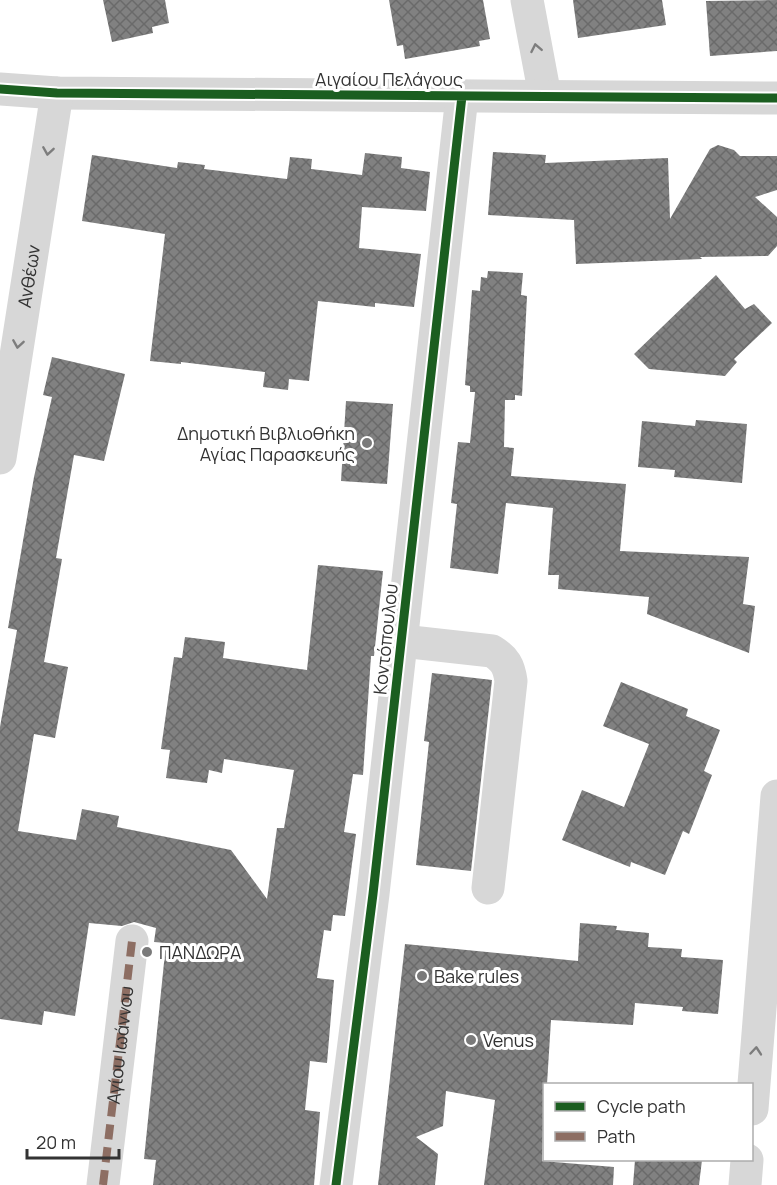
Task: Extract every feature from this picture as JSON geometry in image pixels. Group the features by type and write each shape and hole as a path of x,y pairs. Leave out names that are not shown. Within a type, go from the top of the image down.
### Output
{"street":[{"path":"527,0 545,96"},
{"name":"Αιγαίου Πελάγους","path":"0,88 57,93 777,98"},
{"name":"Ανθέων","path":"0,458 57,93"},
{"name":"Κοντόπουλου","path":"336,1185 374,894 462,96"},
{"path":"402,641 492,651 503,657 509,668 511,681 488,888"},
{"path":"753,1096 777,796"},
{"name":"Αγίου Ιωάννου","path":"104,1185 132,941"},
{"path":"745,1185 747,1161"}],"building":[{"path":"103,0 165,0 169,23 152,27 153,33 112,42"},
{"path":"389,0 483,0 490,39 479,41 480,46 405,59 403,45 397,46"},
{"path":"573,0 662,0 666,25 578,38"},
{"path":"777,0 777,51 710,56 706,1"},
{"path":"718,145 734,150 740,156 777,156 777,190 755,197 777,217 777,246 768,256 700,257 702,259 576,264 574,220 488,215 493,152 546,155 545,163 668,158 670,219 710,149"},
{"path":"365,153 402,157 401,168 430,172 426,211 362,207 359,248 421,254 414,307 375,303 375,307 318,301 309,381 289,379 288,390 263,387 265,372 181,362 181,364 150,361 165,234 82,221 92,155 177,168 178,162 205,165 204,169 287,179 290,157 312,159 311,169 362,175"},
{"path":"488,271 523,273 521,295 527,296 522,396 515,395 515,400 505,400 504,447 514,448 511,476 626,484 620,551 749,557 743,604 755,606 749,653 647,614 649,597 558,589 559,575 548,575 553,508 506,503 498,574 450,568 457,504 451,503 458,442 470,443 475,392 470,392 470,386 465,385 472,290 480,291 481,277 487,278"},
{"path":"716,275 745,309 754,304 772,323 734,359 737,362 725,376 649,369 634,354"},
{"path":"52,357 125,374 104,461 74,455 56,558 62,559 44,662 68,667 55,738 34,734 18,831 76,840 82,809 119,816 117,827 231,850 267,899 277,828 284,828 294,770 224,759 222,773 209,770 207,783 166,778 170,750 161,749 174,657 182,658 185,637 225,642 223,658 307,670 318,565 383,571 374,656 371,656 363,775 353,774 344,832 356,834 345,916 333,915 331,931 324,930 317,978 334,980 327,1063 310,1061 305,1110 320,1112 314,1185 153,1185 156,1160 144,1159 166,943 154,942 156,928 134,922 122,926 89,923 75,1016 44,1011 42,1025 0,1019 0,727 17,630 8,628 34,477 52,397 43,395"},
{"name":"Δημοτική Βιβλιοθήκη Αγίας Παρασκευής","path":"346,401 393,404 387,484 341,481"},
{"path":"696,420 747,424 742,483 674,477 675,470 638,467 642,421 695,426"},
{"path":"432,673 492,680 471,871 416,865 429,742 424,741"},
{"path":"621,682 688,709 686,716 720,730 704,771 712,775 689,834 683,831 665,875 631,862 630,867 562,840 582,790 624,807 649,744 603,726"},
{"name":"Venus","path":"580,923 617,926 616,930 649,933 648,947 682,949 681,957 723,960 718,1014 682,1011 683,1007 635,1003 633,1025 551,1020 547,1083 543,1083 542,1161 614,1167 613,1185 484,1185 495,1100 446,1091 443,1126 416,1137 438,1154 435,1185 378,1185 405,944 578,961"},
{"path":"635,1161 702,1161 699,1185 633,1185"}],"marked path":[{"path":"103,1185 132,941"}],"cycle path":[{"path":"0,89 57,93 777,98"},
{"path":"336,1185 373,894 462,96"}],"place":[{"name":"Δημοτική Βιβλιοθήκη Αγίας Παρασκευής","path":"367,443"},
{"name":"ΠΑΝΔΩΡΑ","path":"147,952"},
{"name":"Bake rules","path":"422,976"},
{"name":"Venus","path":"471,1040"}]}
